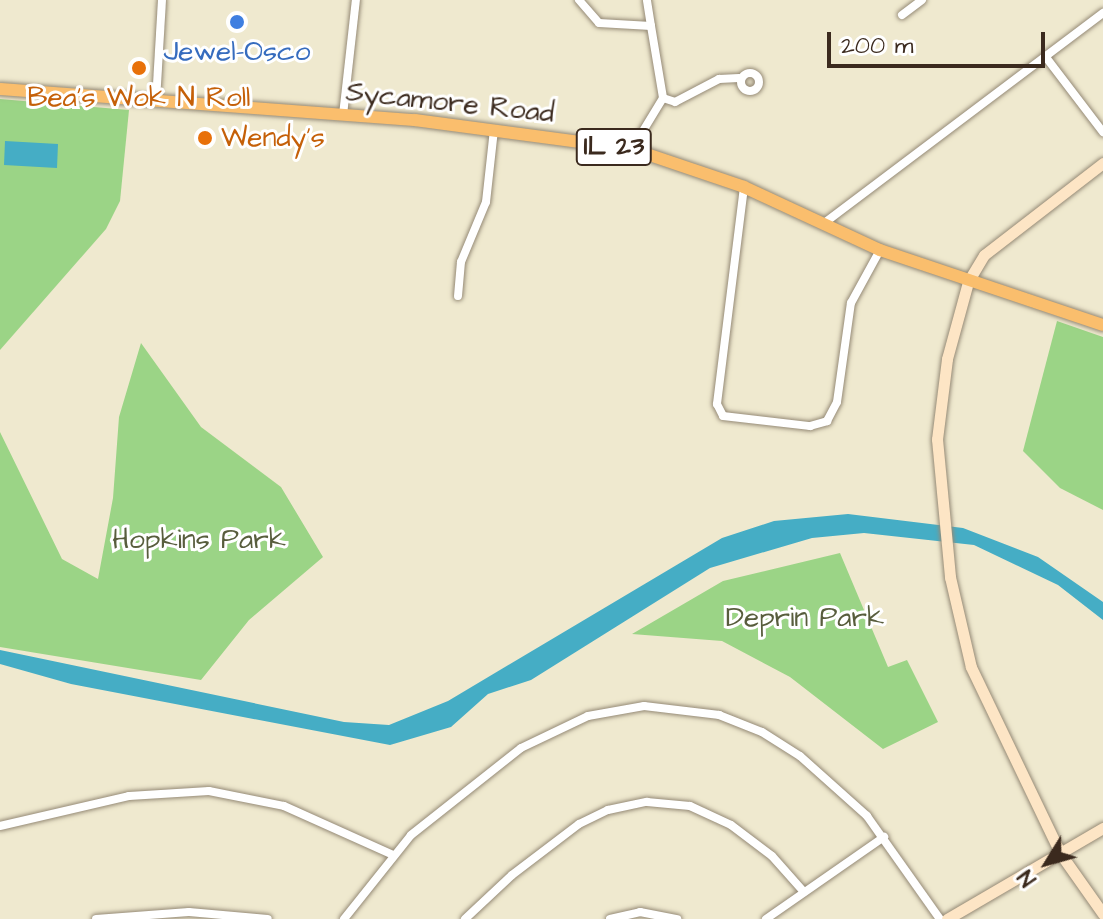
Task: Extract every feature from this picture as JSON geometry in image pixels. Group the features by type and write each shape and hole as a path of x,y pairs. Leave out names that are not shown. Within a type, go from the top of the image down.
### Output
{"main road":[{"name":"Sycamore Road","path":"0,89 494,129 632,149 744,187 880,250 1103,325"}],"street":[{"path":"156,101 162,0"},
{"path":"343,115 356,0"},
{"path":"579,0 599,23 651,26"},
{"path":"632,149 663,98 647,0"},
{"path":"902,15 922,0"},
{"path":"823,224 1103,13"},
{"path":"1045,56 1103,132"},
{"path":"663,98 675,102 719,79 739,78"},
{"path":"458,296 461,262 486,202 494,129"},
{"path":"1103,163 984,255 968,282 940,403 941,504 947,553 971,667 1060,853 1103,914"},
{"path":"744,187 717,404 723,416 810,426 831,415 840,385 848,312 880,250"},
{"path":"344,919 393,855 446,804 538,737 600,712 644,706 703,711 762,732 830,780 884,837 940,919"},
{"path":"0,826 129,796 209,791 284,806 393,855"},
{"path":"465,919 579,824 608,810 647,802 690,806 731,825 772,856 804,892"},
{"path":"947,919 1103,828"},
{"path":"766,919 884,837"},
{"path":"96,919 189,912 268,919"},
{"path":"610,919 640,912 677,919"}],"green space":[{"path":"0,99 129,110 120,201 106,229 0,350"},
{"path":"1057,321 1103,337 1103,510 1060,488 1023,451"},
{"name":"Hopkins Park","path":"141,343 201,427 281,487 323,557 249,620 201,680 0,647 0,432 62,559 98,579 113,498 119,417"},
{"name":"Deprin Park","path":"840,553 888,667 907,660 938,722 883,749 790,677 722,641 632,634 723,581"}],"water":[{"path":"5,141 58,144 57,168 4,165"},
{"path":"848,514 963,528 1038,557 1103,602 1103,620 1058,585 974,545 864,533 812,538 710,568 531,680 488,694 451,727 390,745 71,684 0,664 0,650 344,722 389,725 448,701 722,538 774,521"}],"place":[{"name":"Jewel-Osco","path":"237,22"},
{"name":"Bea's Wok N Roll","path":"139,68"},
{"name":"Wendy's","path":"205,138"}]}
